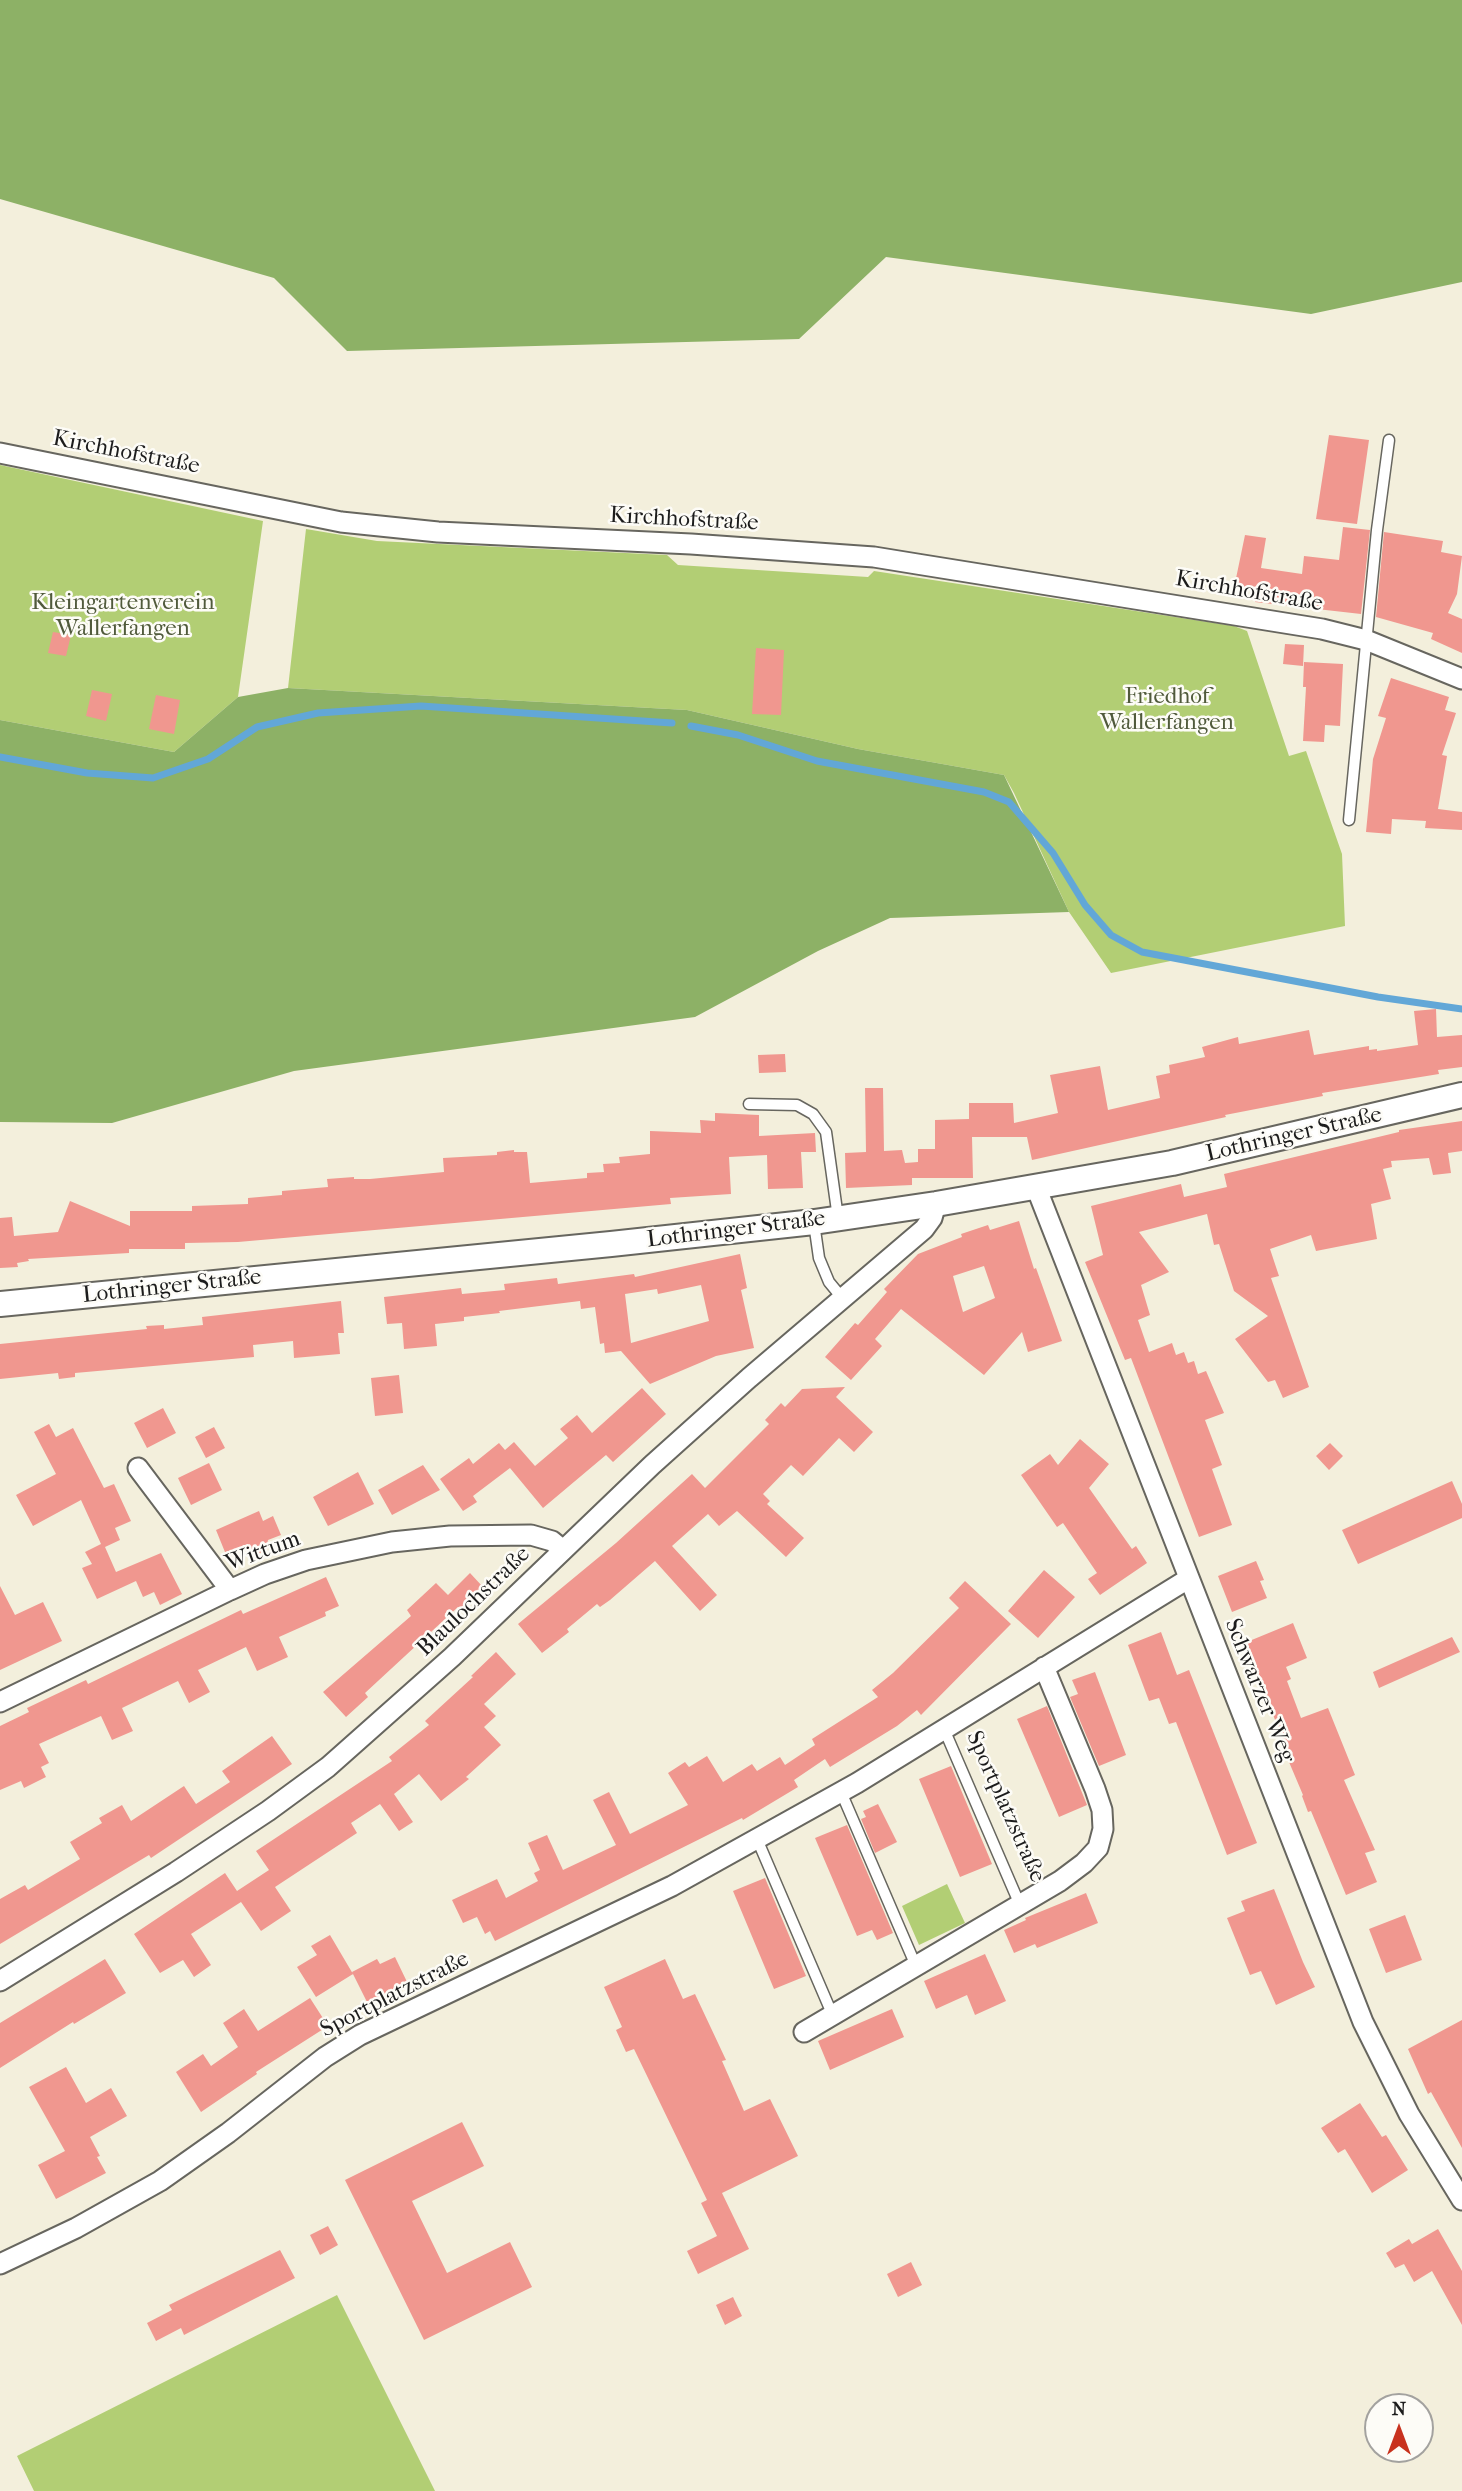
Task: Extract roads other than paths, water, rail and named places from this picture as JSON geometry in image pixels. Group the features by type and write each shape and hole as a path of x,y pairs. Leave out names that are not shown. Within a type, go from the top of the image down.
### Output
{"street":[{"name":"Kirchhofstraße","path":"0,453 341,522 438,532 691,544 874,557 1322,629 1366,640 1462,679"},
{"name":"Lothringer Straße","path":"0,1304 584,1247 826,1220 1037,1187 1249,1146 1462,1095"},
{"name":"Schwarzer Weg","path":"1037,1187 1363,2022 1409,2114 1462,2200"},
{"name":"Blaulochstraße","path":"0,1981 177,1872 328,1767 425,1682 710,1413 924,1229 936,1204"},
{"path":"138,1468 230,1590"},
{"name":"Wittum","path":"2,1697 265,1574 306,1560 392,1542 450,1536 531,1535 552,1541 563,1550"},
{"name":"Sportplatzstraße","path":"0,2264 76,2228 160,2181 228,2133 325,2057 360,2035 650,1897 757,1839 841,1792 1188,1579"},
{"name":"Sportplatzstraße","path":"804,2032 1060,1881 1084,1863 1098,1848 1102,1810 1044,1667"}],"lane":[{"path":"1349,820 1377,530 1389,440"},
{"path":"749,1104 797,1105 813,1114 826,1132 826,1220 820,1258 829,1282 843,1300"},
{"name":"Sportplatzstraße","path":"944,1729 1020,1905"},
{"path":"841,1792 916,1966"},
{"path":"757,1839 833,2016"}],"waterway":[{"path":"0,757 87,773 153,778 208,759 257,727 318,713 421,706 672,723"},
{"path":"691,726 738,735 817,761 984,792 1009,802 1053,853 1085,905 1111,935 1142,952 1378,997 1462,1009"}],"park label":[{"name":"Kleingartenverein Wallerfangen","path":"123,616"},
{"name":"Friedhof Wallerfangen","path":"1167,710"}]}
